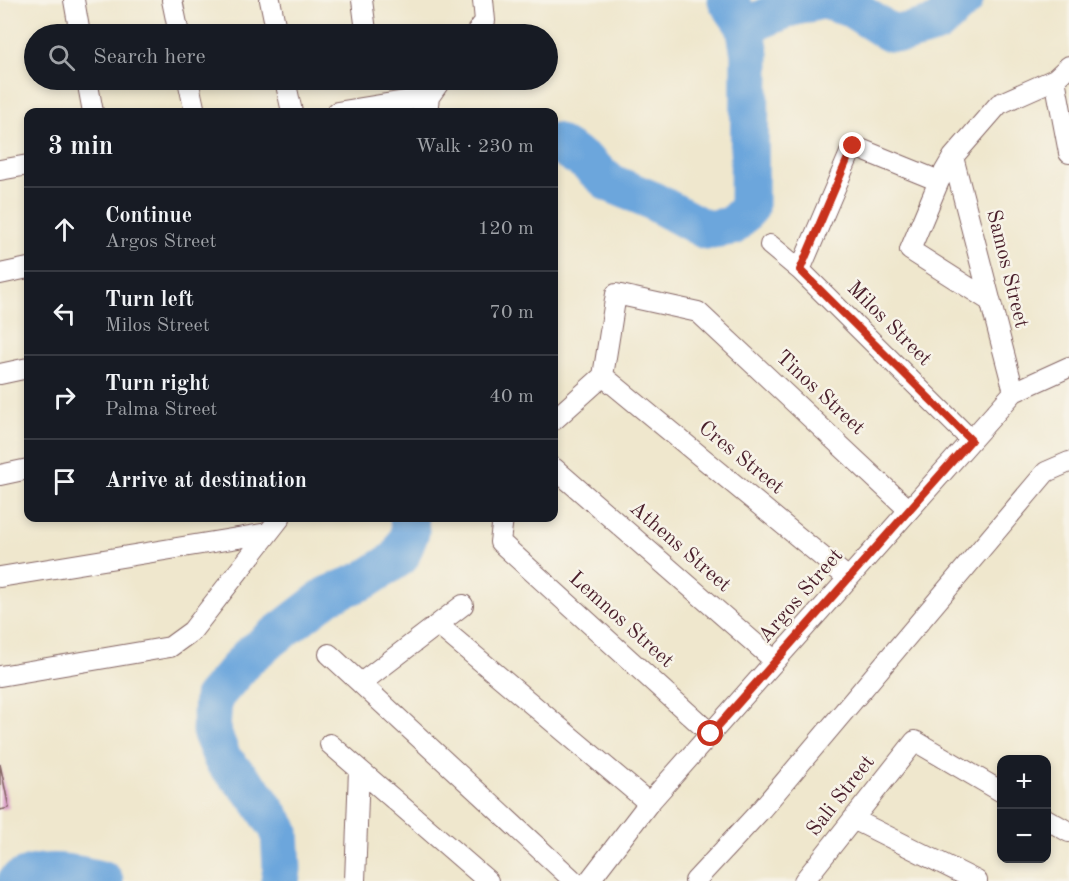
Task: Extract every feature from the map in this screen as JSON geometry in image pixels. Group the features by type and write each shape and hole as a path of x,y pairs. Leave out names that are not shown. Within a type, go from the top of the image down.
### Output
{"street":[{"path":"74,0 78,24"},
{"path":"172,0 177,24"},
{"path":"270,0 275,24"},
{"path":"362,0 365,24"},
{"path":"483,0 485,21 483,24"},
{"path":"990,301 910,250 939,181 953,157 999,104 1062,73 1069,153"},
{"path":"89,90 92,108"},
{"path":"190,90 194,108"},
{"path":"287,90 290,108"},
{"path":"389,108 428,105 436,90"},
{"path":"800,270 853,146 939,181"},
{"name":"Samos Street","path":"953,157 1014,392"},
{"path":"0,170 24,166"},
{"name":"Milos Street","path":"770,245 800,270 971,440"},
{"path":"0,274 24,269"},
{"name":"Tinos Street","path":"603,376 616,294 698,312 909,510"},
{"name":"Argos Street","path":"589,881 649,803 1014,392 1069,367"},
{"path":"0,374 24,369"},
{"path":"558,416 603,376"},
{"name":"Cres Street","path":"603,376 849,578"},
{"path":"695,881 760,811 1046,472 1069,462"},
{"path":"0,475 24,470"},
{"name":"Athens Street","path":"558,471 775,661"},
{"name":"Lemnos Street","path":"502,522 500,542 711,734"},
{"path":"0,577 274,525"},
{"path":"0,676 170,647 192,631 274,525"},
{"path":"361,683 463,605"},
{"path":"438,626 649,803"},
{"path":"329,654 574,881"},
{"name":"Sali Street","path":"804,881 915,741 997,789"},
{"path":"330,744 488,881"},
{"path":"355,881 359,769"},
{"path":"853,819 977,881"},
{"path":"1051,821 1069,832"}],"building":[{"path":"0,764 9,808 0,810"}],"waterway":[{"path":"727,0 745,26 792,7 821,0"},
{"path":"824,0 851,8 889,32 906,33 937,24 964,0"},
{"path":"558,144 586,162 610,183 649,199 706,230 732,226 749,208 750,54 745,26"},
{"path":"280,881 282,869 280,831 256,795 223,760 211,731 213,698 249,656 328,595 365,580 400,557 410,532 409,522"},
{"path":"17,881 27,876 48,873 71,874 104,881"}],"route":[{"path":"711,734 971,440 800,270 853,146"}]}
